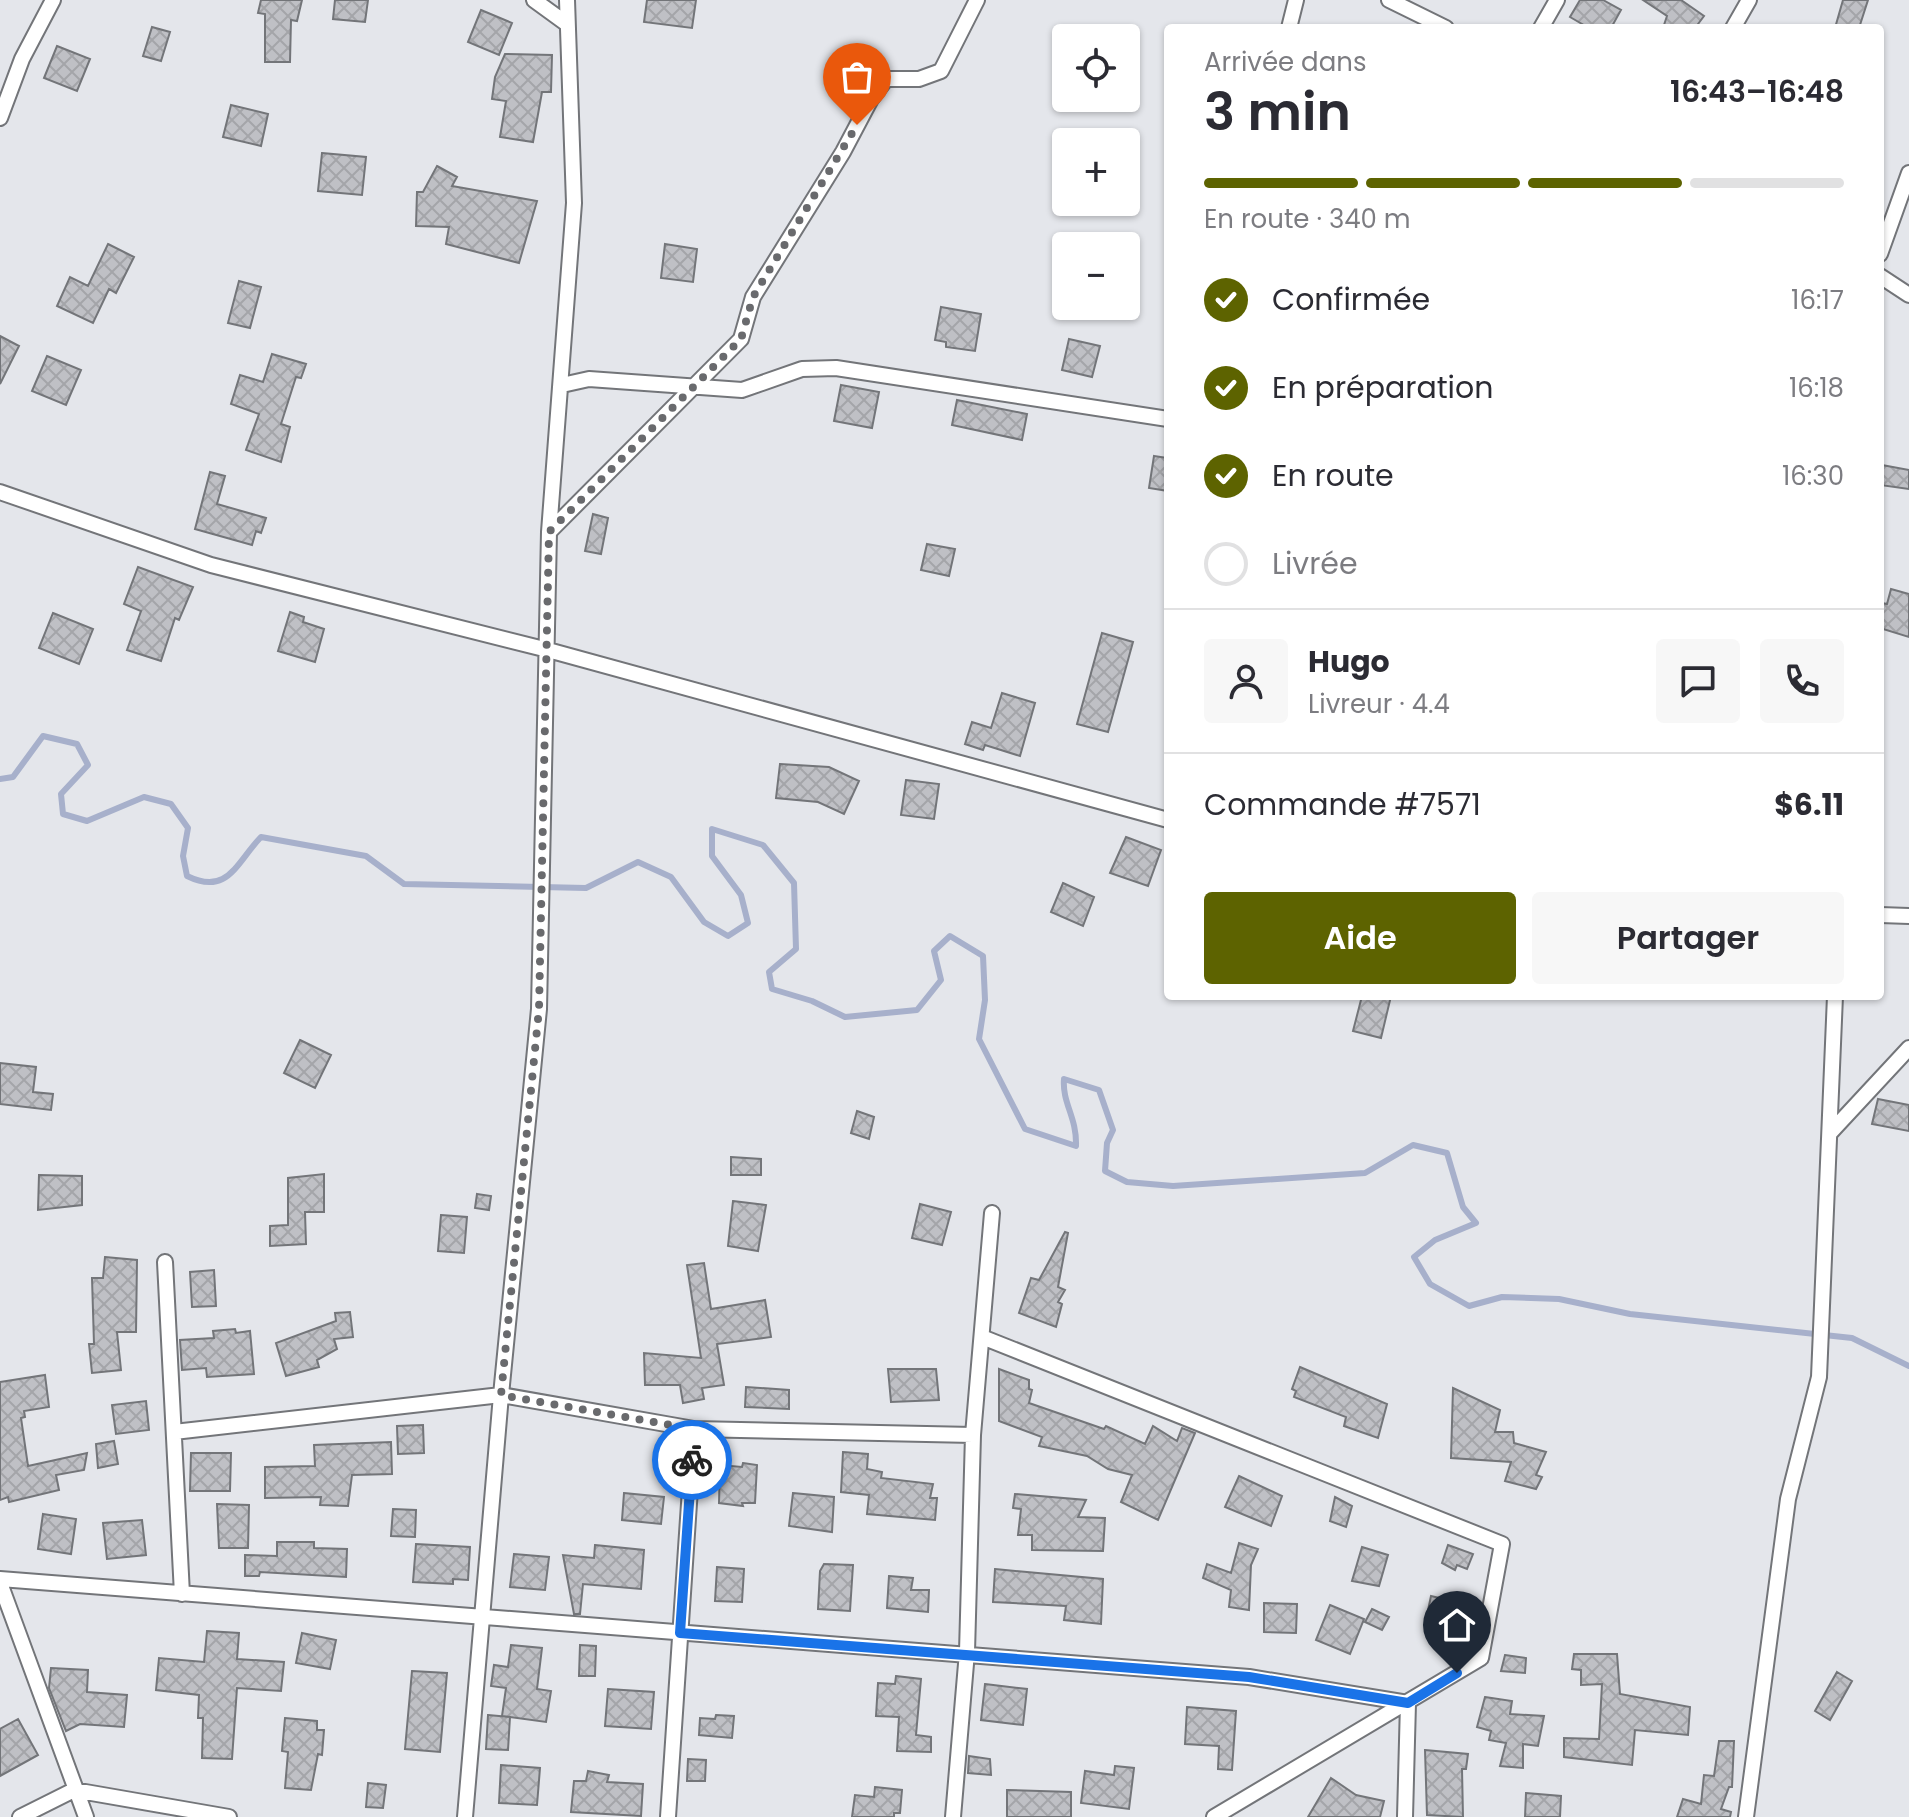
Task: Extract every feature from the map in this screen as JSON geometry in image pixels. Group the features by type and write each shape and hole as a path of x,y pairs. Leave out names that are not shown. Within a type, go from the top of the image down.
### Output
{"street":[{"path":"0,118 22,59 53,0"},
{"path":"534,0 567,24"},
{"path":"465,1817 485,1619 501,1395 539,1009 549,532 574,203 567,0"},
{"path":"549,532 741,339 753,297 843,152 871,99 886,79 919,79 941,71 977,0"},
{"path":"1290,24 1296,0"},
{"path":"1389,0 1438,24"},
{"path":"1543,24 1557,0"},
{"path":"1735,24 1749,0"},
{"path":"1884,243 1909,173"},
{"path":"1884,279 1909,295"},
{"path":"562,385 589,379 742,390 802,369 836,368 1164,418"},
{"path":"0,492 211,565 548,650 1164,819"},
{"path":"1884,915 1909,916"},
{"path":"1746,1817 1788,1499 1819,1377 1835,1000"},
{"path":"1830,1133 1909,1048"},
{"path":"953,1817 967,1652 973,1435 992,1213"},
{"path":"165,1262 182,1594"},
{"path":"982,1337 1502,1544 1481,1658 1214,1817"},
{"path":"174,1432 501,1395 694,1429 973,1435"},
{"path":"668,1817 694,1429"},
{"path":"86,1817 0,1581 967,1652 1249,1677 1408,1703"},
{"path":"1405,1817 1408,1703"},
{"path":"20,1817 74,1790 229,1817"}],"building":[{"path":"261,0 302,0 297,21 291,20 290,62 265,62 265,14 258,13"},
{"path":"335,0 368,0 365,22 333,19"},
{"path":"647,0 696,0 692,28 644,22"},
{"path":"1580,0 1603,0 1621,10 1613,24 1582,24 1570,17"},
{"path":"1643,0 1681,0 1704,16 1698,24 1664,24 1667,16"},
{"path":"1843,0 1868,0 1860,24 1836,24"},
{"path":"481,10 512,23 499,55 468,42"},
{"path":"152,27 170,32 161,61 143,56"},
{"path":"57,46 90,59 77,91 44,78"},
{"path":"505,54 552,55 551,92 542,92 533,142 500,137 506,101 492,99 495,77"},
{"path":"231,105 268,114 261,146 223,137"},
{"path":"322,153 366,157 362,195 318,191"},
{"path":"437,166 457,177 452,186 537,201 519,263 446,244 449,227 416,226 417,192 423,192"},
{"path":"108,244 134,257 116,293 109,289 93,323 57,306 70,277 88,286"},
{"path":"665,244 697,249 693,282 661,278"},
{"path":"239,281 261,287 250,328 228,323"},
{"path":"941,307 981,314 975,351 946,347 946,342 935,340"},
{"path":"0,336 19,346 0,384"},
{"path":"1069,339 1100,346 1092,377 1062,370"},
{"path":"272,354 306,364 301,378 296,377 281,424 290,427 281,462 246,450 259,414 231,404 240,375 263,382"},
{"path":"47,356 81,370 66,405 32,391"},
{"path":"841,385 879,392 872,428 834,421"},
{"path":"957,400 1027,414 1022,440 952,425"},
{"path":"1154,456 1164,457 1164,490 1149,488"},
{"path":"1884,465 1909,470 1909,489 1884,486"},
{"path":"210,472 225,476 217,504 266,518 261,533 256,531 252,545 195,529"},
{"path":"593,514 608,518 601,554 585,551"},
{"path":"927,544 955,549 949,576 921,570"},
{"path":"138,567 193,587 179,620 175,618 161,661 127,650 141,611 124,604"},
{"path":"1891,589 1909,594 1909,637 1884,629 1884,603 1887,604"},
{"path":"290,612 304,617 303,622 324,629 315,662 278,651"},
{"path":"53,613 93,629 79,664 39,648"},
{"path":"1102,633 1133,642 1108,732 1077,724"},
{"path":"1002,693 1035,703 1020,756 985,745 983,750 965,744 972,722 991,728"},
{"path":"780,764 829,767 859,781 844,814 818,802 776,798"},
{"path":"906,780 939,784 934,819 901,815"},
{"path":"1126,837 1161,850 1148,886 1110,873"},
{"path":"1063,883 1094,897 1083,926 1051,912"},
{"path":"1361,1000 1390,1000 1381,1038 1353,1031"},
{"path":"300,1040 331,1055 315,1088 284,1073"},
{"path":"0,1063 36,1067 33,1092 53,1094 51,1110 0,1104"},
{"path":"1878,1099 1909,1105 1909,1131 1872,1124"},
{"path":"857,1111 874,1117 869,1139 851,1133"},
{"path":"731,1157 761,1159 761,1175 731,1175"},
{"path":"324,1174 324,1212 305,1212 306,1244 270,1246 270,1226 288,1225 288,1178"},
{"path":"39,1175 82,1176 82,1205 38,1210"},
{"path":"477,1194 491,1196 489,1210 475,1208"},
{"path":"733,1201 766,1205 758,1251 728,1246"},
{"path":"920,1204 951,1212 942,1245 912,1238"},
{"path":"441,1215 467,1217 464,1253 438,1251"},
{"path":"1065,1232 1068,1233 1058,1287 1065,1290 1058,1302 1062,1304 1056,1327 1019,1313 1031,1278 1039,1280"},
{"path":"105,1257 137,1260 136,1332 117,1332 121,1370 92,1373 89,1344 94,1344 92,1278 103,1278"},
{"path":"704,1263 711,1309 765,1300 771,1337 717,1344 724,1385 702,1388 704,1399 683,1403 680,1385 645,1385 644,1353 701,1358 687,1265"},
{"path":"214,1270 216,1306 192,1307 190,1272"},
{"path":"350,1312 353,1337 334,1339 337,1349 317,1360 319,1367 286,1376 276,1343 336,1321 335,1313"},
{"path":"235,1329 236,1333 250,1331 254,1374 207,1377 206,1368 182,1370 180,1340 214,1338 213,1331"},
{"path":"1300,1367 1387,1404 1378,1438 1344,1426 1346,1417 1294,1397 1296,1391 1292,1389"},
{"path":"888,1369 936,1369 939,1400 891,1402"},
{"path":"999,1369 1029,1380 1029,1389 1032,1390 1029,1403 1104,1429 1106,1426 1145,1444 1153,1426 1177,1441 1182,1428 1195,1433 1158,1520 1121,1502 1132,1475 1108,1469 1087,1456 1039,1446 1042,1437 999,1421"},
{"path":"45,1375 49,1407 24,1411 25,1417 21,1418 28,1466 87,1453 84,1470 56,1475 59,1490 9,1502 8,1497 0,1500 0,1382"},
{"path":"746,1387 789,1390 789,1409 745,1407"},
{"path":"1453,1388 1500,1410 1495,1432 1513,1432 1514,1443 1546,1452 1536,1475 1542,1477 1536,1489 1505,1481 1511,1462 1451,1458"},
{"path":"146,1401 149,1430 116,1434 112,1405"},
{"path":"423,1425 424,1453 398,1454 397,1426"},
{"path":"114,1441 118,1464 98,1468 96,1444"},
{"path":"391,1442 392,1474 352,1475 348,1506 320,1505 321,1497 265,1498 265,1467 315,1466 314,1445"},
{"path":"843,1452 868,1454 867,1469 882,1472 881,1478 933,1484 930,1498 937,1498 935,1520 867,1514 869,1495 841,1492"},
{"path":"191,1453 231,1453 230,1491 190,1491"},
{"path":"743,1463 757,1465 755,1503 742,1503 743,1506 719,1503 720,1465 742,1467"},
{"path":"1239,1476 1282,1496 1271,1526 1225,1507"},
{"path":"624,1493 664,1497 661,1524 622,1520"},
{"path":"793,1493 834,1497 832,1532 789,1526"},
{"path":"1015,1494 1086,1500 1078,1517 1105,1518 1103,1551 1032,1550 1032,1535 1018,1535 1021,1509 1013,1508"},
{"path":"1335,1497 1352,1506 1346,1527 1330,1521"},
{"path":"217,1504 249,1505 248,1548 219,1548"},
{"path":"393,1509 416,1510 415,1537 391,1536"},
{"path":"43,1514 76,1519 71,1554 38,1549"},
{"path":"142,1520 146,1555 107,1559 103,1523"},
{"path":"277,1542 314,1542 314,1548 347,1549 346,1577 260,1572 259,1576 245,1576 245,1555 277,1556"},
{"path":"1239,1543 1258,1549 1251,1565 1249,1610 1229,1607 1231,1590 1203,1578 1207,1564 1231,1573"},
{"path":"416,1544 470,1547 468,1580 453,1579 453,1584 413,1582"},
{"path":"595,1545 644,1550 641,1589 583,1584 580,1614 574,1614 563,1555 594,1558"},
{"path":"1448,1545 1473,1554 1467,1569 1457,1565 1455,1570 1442,1563"},
{"path":"1362,1547 1388,1555 1379,1586 1352,1581"},
{"path":"514,1554 549,1557 545,1590 510,1587"},
{"path":"824,1564 853,1565 850,1611 818,1609 820,1571"},
{"path":"717,1567 744,1569 742,1602 715,1601"},
{"path":"995,1569 1103,1579 1101,1624 1064,1620 1066,1606 993,1602"},
{"path":"889,1576 913,1578 911,1590 929,1590 928,1612 887,1608"},
{"path":"1431,1596 1452,1601 1449,1620 1427,1615"},
{"path":"1264,1603 1297,1604 1296,1633 1264,1632"},
{"path":"1330,1605 1364,1619 1350,1654 1316,1640"},
{"path":"1372,1609 1389,1617 1382,1630 1365,1622"},
{"path":"207,1631 239,1633 237,1659 284,1662 281,1691 237,1688 232,1759 202,1758 203,1718 198,1718 199,1695 156,1690 159,1658 204,1662"},
{"path":"302,1633 336,1640 330,1669 296,1663"},
{"path":"511,1645 542,1648 537,1689 551,1691 546,1722 502,1716 506,1688 491,1686 494,1665 508,1667"},
{"path":"580,1645 596,1646 595,1676 579,1676"},
{"path":"1574,1654 1617,1654 1620,1694 1690,1707 1688,1735 1635,1730 1632,1765 1564,1757 1564,1738 1599,1739 1602,1684 1581,1685 1581,1670 1572,1669"},
{"path":"1505,1655 1526,1658 1525,1673 1501,1671"},
{"path":"51,1668 88,1670 87,1692 127,1695 124,1727 80,1724 66,1731 49,1688"},
{"path":"412,1671 447,1673 440,1752 405,1749"},
{"path":"1837,1672 1852,1681 1830,1720 1815,1711"},
{"path":"896,1676 921,1679 916,1735 931,1737 931,1752 897,1751 899,1717 876,1716 878,1683 895,1684"},
{"path":"985,1684 1027,1689 1023,1725 981,1720"},
{"path":"608,1689 654,1692 651,1729 605,1726"},
{"path":"1485,1697 1512,1701 1510,1714 1544,1716 1538,1746 1523,1744 1523,1768 1500,1766 1506,1743 1489,1740 1491,1731 1477,1727"},
{"path":"1187,1707 1236,1711 1232,1770 1218,1769 1219,1746 1185,1744"},
{"path":"488,1715 510,1717 508,1750 486,1749"},
{"path":"716,1715 734,1716 732,1738 699,1735 700,1718 715,1719"},
{"path":"285,1718 317,1721 317,1730 324,1730 322,1755 318,1754 311,1790 285,1788 288,1752 282,1751"},
{"path":"18,1719 38,1755 0,1776 0,1729"},
{"path":"1719,1741 1734,1741 1732,1787 1729,1787 1721,1809 1731,1812 1730,1817 1677,1817 1683,1799 1701,1804 1704,1775 1714,1776"},
{"path":"1425,1750 1468,1754 1466,1769 1462,1769 1463,1817 1427,1815"},
{"path":"969,1756 990,1759 991,1775 968,1773"},
{"path":"688,1759 706,1760 705,1781 687,1781"},
{"path":"501,1765 540,1768 537,1805 499,1803"},
{"path":"1115,1766 1134,1768 1129,1809 1081,1803 1085,1771 1114,1775"},
{"path":"588,1771 609,1775 607,1782 643,1784 641,1816 571,1812 574,1781 586,1781"},
{"path":"1331,1778 1356,1795 1384,1801 1380,1817 1308,1817"},
{"path":"368,1783 386,1785 383,1808 366,1807"},
{"path":"875,1787 902,1790 900,1813 894,1813 894,1817 852,1817 855,1795 874,1797"},
{"path":"1007,1790 1071,1792 1071,1817 1007,1817"},
{"path":"1526,1793 1561,1796 1560,1817 1525,1817"}],"waterway":[{"path":"0,779 13,777 43,736 77,744 88,765 61,794 63,814 87,821 144,797 171,804 188,828 183,856 187,876 201,881 212,882 230,874 261,837 366,856 404,884 586,888 638,862 671,877 704,922 728,936 748,923 741,895 712,856 712,829 763,845 794,883 796,949 769,972 772,989 812,1001 845,1017 917,1010 941,980 934,951 950,936 983,956 985,1000 979,1039 1025,1129 1076,1146 1064,1079 1099,1090 1113,1130 1107,1143 1105,1171 1127,1182 1173,1186 1365,1173 1413,1145 1447,1153 1463,1207 1476,1223 1435,1240 1414,1257 1430,1284 1469,1306 1502,1297 1559,1299 1630,1314 1852,1338 1909,1366"}],"way so far":[{"path":"692,1460 694,1429 501,1395 539,1009 549,532 741,339 753,297 857,125"}],"route":[{"path":"692,1460 680,1633 967,1652 1249,1677 1408,1703 1457,1673"}]}
